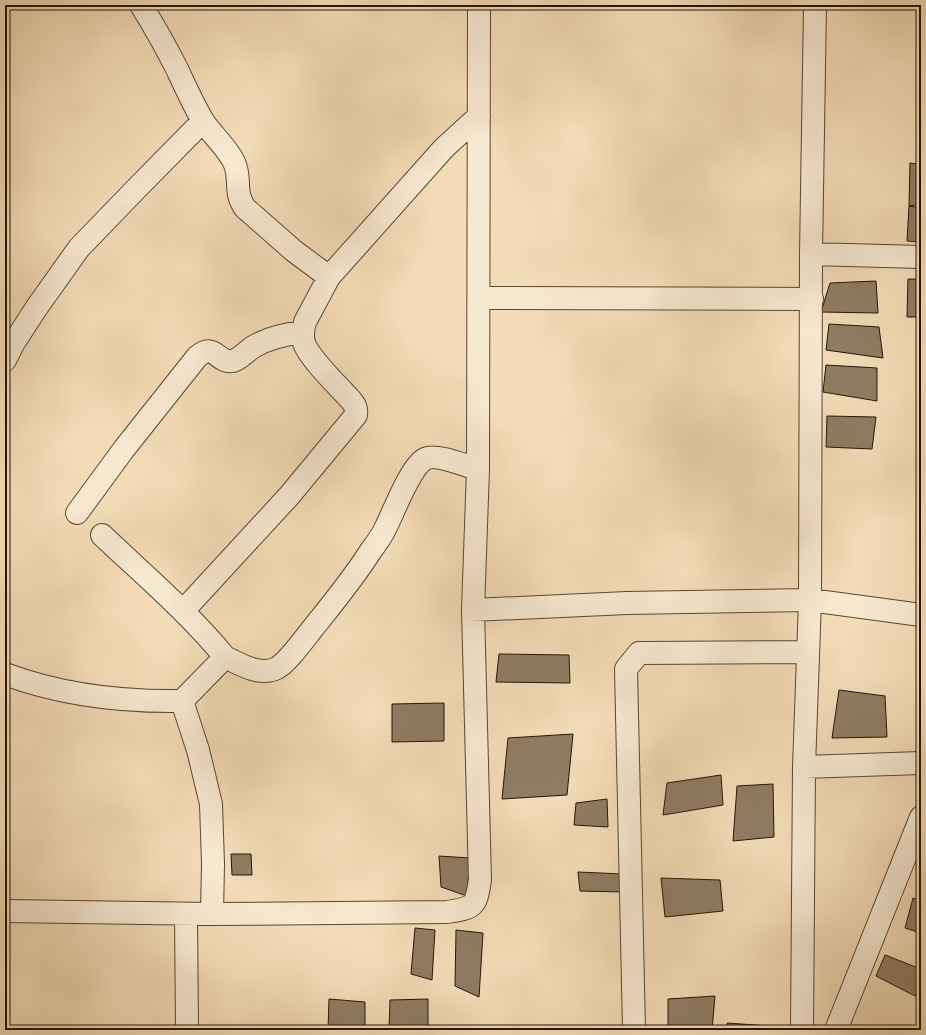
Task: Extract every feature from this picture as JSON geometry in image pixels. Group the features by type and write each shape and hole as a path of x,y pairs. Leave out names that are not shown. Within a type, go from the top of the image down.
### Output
{"street":[{"path":"141,5 166,48 203,121 225,147 233,160 237,170 237,190 242,204 294,251 329,277"},
{"path":"5,911 186,914 447,912 463,910 474,904 478,896 480,880 473,610 478,469 480,5"},
{"path":"802,1030 804,767 810,600 811,254 815,5"},
{"path":"183,611 290,496 356,415 355,405 309,353 304,344 303,332 305,322 329,277 444,148 479,116"},
{"path":"5,360 13,344 33,313 79,248 203,121"},
{"path":"811,254 921,257"},
{"path":"479,298 573,297 812,299"},
{"path":"78,513 124,449 197,357 206,351 211,351 227,360 233,360 269,340 303,332"},
{"path":"102,535 183,611 225,657 248,668 265,671 278,668 296,650 355,575 385,529 410,477 419,463 426,458 435,457 478,469"},
{"path":"473,610 627,603 810,600 921,615"},
{"path":"634,1030 626,669 639,653 808,652"},
{"path":"5,674 29,683 75,694 122,699 182,700 225,657"},
{"path":"182,700 198,750 211,804 213,864 212,914"},
{"path":"804,767 921,763"},
{"path":"836,1030 921,817"},
{"path":"186,914 187,1030"}],"building":[{"path":"910,163 921,165 921,204 909,206"},
{"path":"909,206 921,208 921,242 907,241"},
{"path":"908,279 921,279 921,317 907,317"},
{"path":"876,281 878,313 821,312 830,283"},
{"path":"829,324 879,327 883,358 826,350"},
{"path":"826,365 877,368 877,401 823,392"},
{"path":"827,416 876,417 872,449 826,447"},
{"path":"499,654 569,655 570,683 496,682"},
{"path":"839,690 885,696 887,737 832,738"},
{"path":"444,703 444,741 392,742 392,704"},
{"path":"573,734 567,795 502,799 508,738"},
{"path":"721,775 723,805 663,815 667,783"},
{"path":"773,784 774,837 733,841 737,786"},
{"path":"607,799 608,827 574,825 576,803"},
{"path":"231,854 251,854 252,875 232,875"},
{"path":"439,856 470,858 467,896 441,887"},
{"path":"578,872 623,874 623,892 580,891"},
{"path":"661,878 720,880 723,911 665,917"},
{"path":"913,898 921,901 921,933 905,928"},
{"path":"415,928 435,930 432,980 411,974"},
{"path":"456,930 483,933 479,997 455,986"},
{"path":"885,955 921,969 921,983 915,996 876,976"},
{"path":"715,996 712,1030 668,1030 668,999"},
{"path":"329,999 365,1002 365,1030 328,1030"},
{"path":"428,999 428,1030 389,1030 390,1000"},
{"path":"727,1023 784,1027 784,1030 728,1030"}]}
